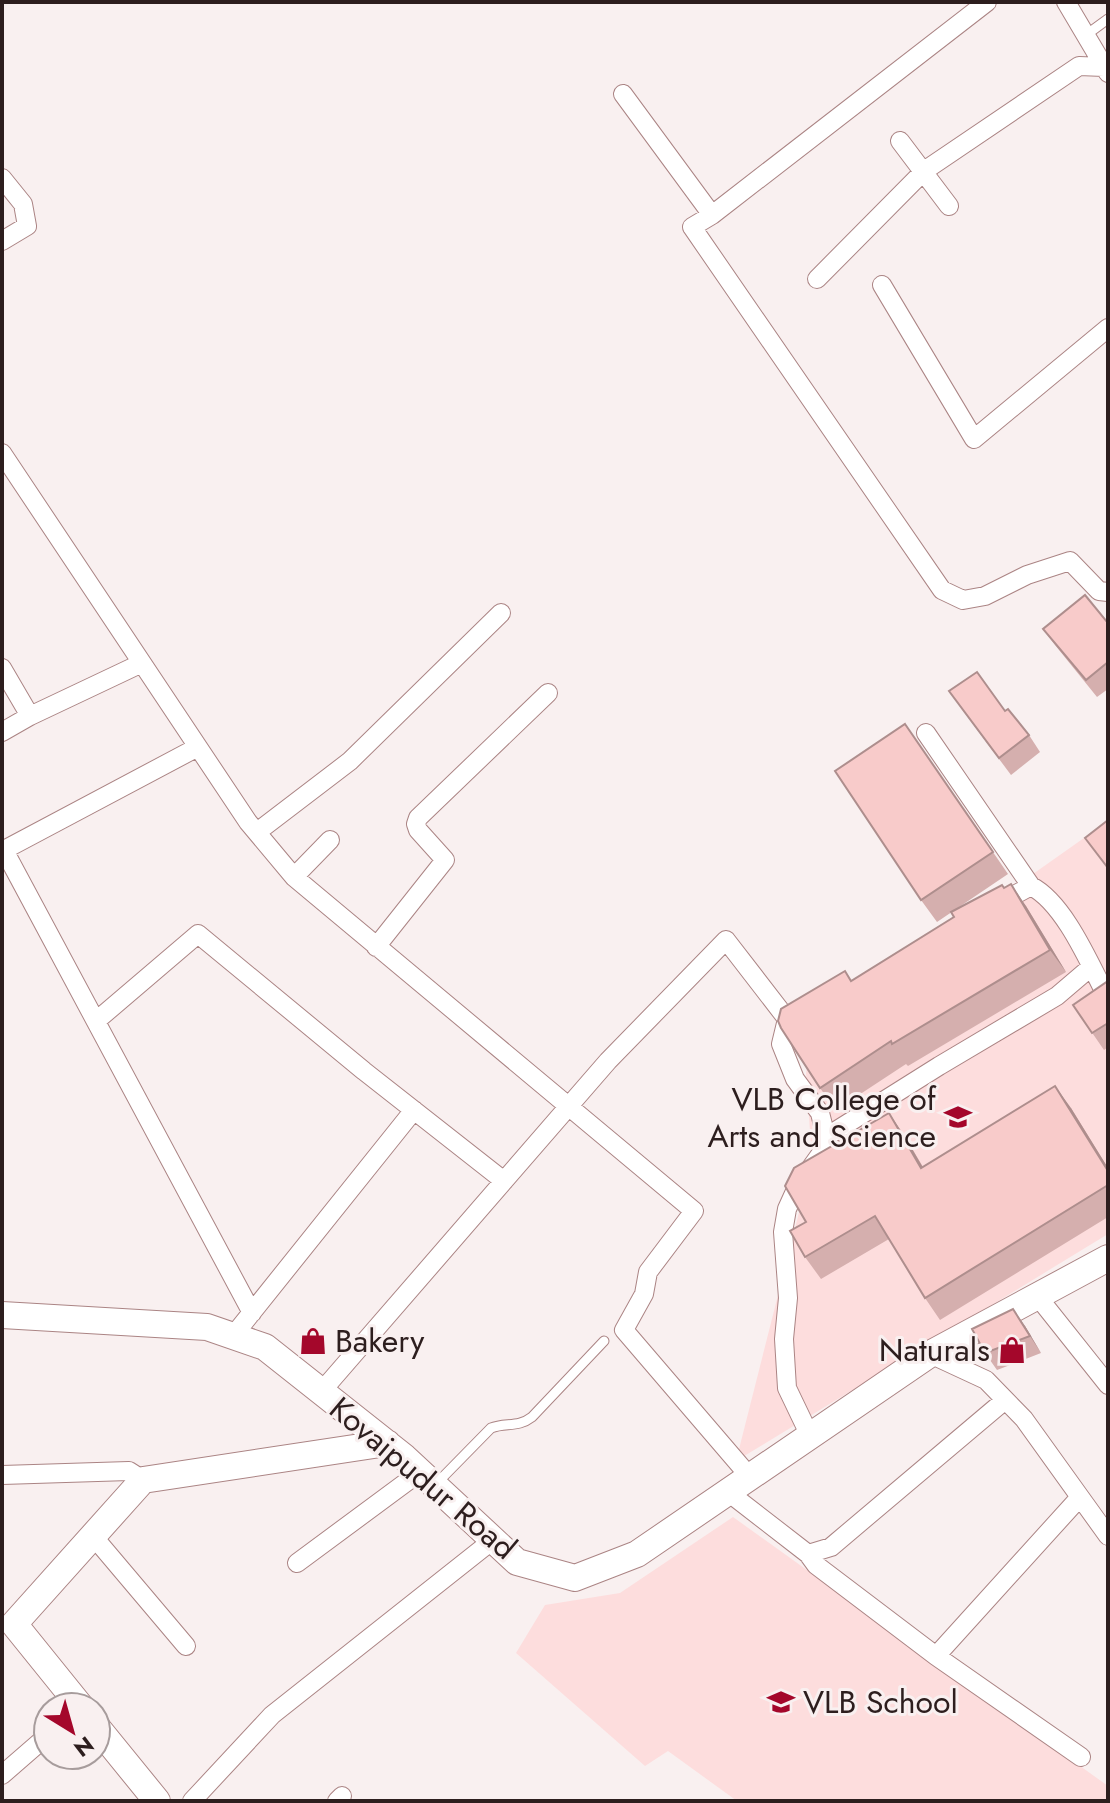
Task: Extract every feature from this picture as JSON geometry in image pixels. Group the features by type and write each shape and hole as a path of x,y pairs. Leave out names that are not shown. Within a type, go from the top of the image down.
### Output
{"main road":[{"name":"Kovaipudur Road","path":"4,1312 207,1327 265,1347 387,1443 517,1562 575,1578 637,1554 930,1354 1108,1258"},
{"path":"68,1691 14,1624 143,1480 387,1443"},
{"path":"112,1746 157,1801"}],"street":[{"path":"987,2 712,215 692,227 942,590 963,600 985,596 1027,575 1070,561 1099,591 1108,592"},
{"path":"1066,2 1106,70"},
{"path":"817,279 924,171 1079,66 1089,41"},
{"path":"1079,66 1106,70"},
{"path":"623,94 712,215"},
{"path":"900,141 949,206"},
{"path":"2,178 23,204 27,226 2,241"},
{"path":"882,285 974,439 1108,328"},
{"path":"2,453 198,747 257,832 294,877 694,1211 648,1272 644,1294 624,1330 750,1477"},
{"path":"257,832 350,761 501,613"},
{"path":"2,732 142,663"},
{"path":"2,668 30,716"},
{"path":"376,947 445,860 418,830 418,818 548,693"},
{"path":"926,733 1031,886 1045,893 1058,910 1106,995"},
{"path":"198,747 4,850 10,878 96,1021 252,1313"},
{"path":"294,877 330,840"},
{"path":"978,915 1031,886"},
{"path":"96,1021 198,934 504,1181"},
{"path":"321,1392 608,1061 726,940 787,1019"},
{"path":"826,1137 1057,996 1091,967"},
{"path":"810,1436 787,1388 784,1339 788,1298 783,1232 792,1198 822,1152 826,1137 820,1113 795,1079 781,1044 787,1019 816,1004"},
{"path":"233,1336 414,1110"},
{"path":"1038,1297 1108,1385"},
{"path":"930,1354 986,1380 1024,1419 1108,1536"},
{"path":"808,1554 831,1547 1005,1400"},
{"path":"2,1475 129,1471 143,1480"},
{"path":"297,1563 428,1479"},
{"path":"728,1492 808,1554 816,1565 936,1656 1081,1757"},
{"path":"936,1656 1080,1497"},
{"path":"93,1536 186,1646"},
{"path":"192,1801 272,1715 493,1540"},
{"path":"2,1775 32,1749"}],"lane":[{"path":"1089,41 1108,19"},
{"path":"428,1479 491,1428 517,1425 532,1417 604,1341"}],"shaded area":[{"name":"VLB College of Arts and Science","path":"1108,821 1108,1234 736,1461 812,1161 806,1073 815,1028"},
{"name":"VLB School","path":"733,1517 1108,1786 1108,1801 737,1801 668,1751 645,1766 516,1653 545,1605 620,1593"}],"building":[{"path":"1085,595 1108,623 1108,662 1086,680 1043,629"},
{"path":"977,672 1005,711 1008,709 1029,735 999,758 949,691"},
{"path":"905,724 993,852 921,900 835,771"},
{"path":"1108,820 1108,868 1085,838"},
{"path":"1011,884 1050,950 892,1044 891,1041 820,1088 781,1028 778,1021 781,1009 845,971 851,981 954,917 951,912 1002,885 1004,888"},
{"path":"1108,981 1108,1023 1092,1033 1073,1005"},
{"path":"1055,1086 1108,1171 1108,1185 925,1298 875,1216 805,1257 790,1231 806,1222 785,1186 794,1168 889,1113 921,1168"},
{"path":"1013,1309 1030,1336 985,1353 972,1329"}],"place":[{"name":"VLB College of Arts and Science","path":"958,1117"},
{"name":"Bakery","path":"313,1341"},
{"name":"Naturals","path":"1012,1350"},
{"name":"VLB School","path":"781,1702"}]}
